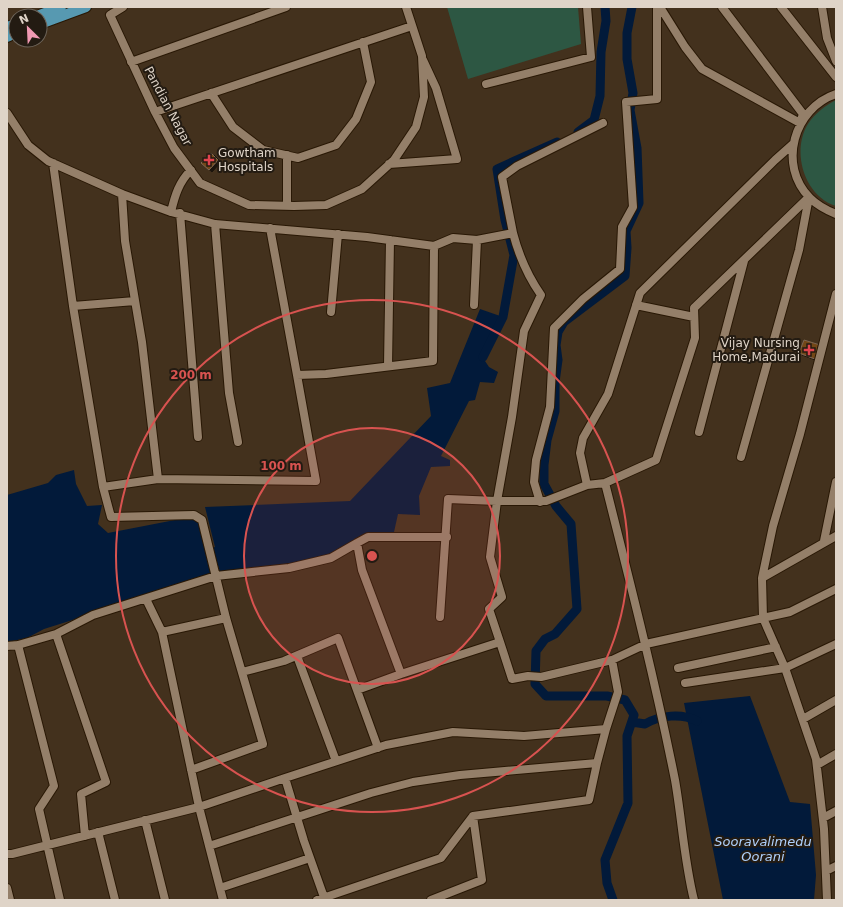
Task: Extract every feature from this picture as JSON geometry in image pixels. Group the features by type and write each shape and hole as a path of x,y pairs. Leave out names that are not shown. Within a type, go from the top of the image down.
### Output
{"main road":[{"path":"48,12 61,7"},
{"path":"48,21 86,7"}],"street":[{"name":"Pandian Nagar","path":"123,7 110,15 155,112 174,148 200,182 249,205 287,206 326,205 362,189 389,164 416,127 424,98 422,56 406,7"},
{"path":"131,62 267,10 286,7"},
{"path":"486,84 591,57 587,7"},
{"path":"543,502 534,482 536,460 550,407 554,328 583,300 620,269 622,227 633,208 626,102 657,99 657,7"},
{"path":"660,7 685,47 702,69 800,124"},
{"path":"722,7 803,114 793,144 792,158 795,172 801,186 809,197 823,209 836,214"},
{"path":"781,7 836,77"},
{"path":"824,9 827,38 836,61"},
{"path":"155,112 412,26"},
{"path":"211,93 233,127 263,150 298,158 336,145 356,119 371,82 363,42"},
{"path":"389,164 458,159 436,88 422,56"},
{"path":"800,124 812,108 828,96 836,94"},
{"path":"7,113 28,145 53,163 122,194 215,224 338,234 434,246 453,238 477,240 510,234"},
{"path":"603,123 517,166 502,177 510,234 528,276 541,295 524,331 512,417 497,501 490,557 502,597 488,609 512,679 528,676 541,677 612,660 646,644 790,612 836,589"},
{"path":"587,485 580,453 583,438 608,394 640,293 793,144"},
{"path":"287,155 287,206"},
{"path":"53,163 73,306 103,487 111,517 194,515 202,520 226,618 263,744 191,770"},
{"path":"191,170 183,178 175,193 175,212 198,437"},
{"path":"122,194 125,241 142,342 158,480"},
{"path":"440,617 447,537 448,499 543,502 587,485 605,483 656,460 695,338 694,308 809,197"},
{"path":"741,458 799,250 809,197"},
{"path":"215,224 229,393 238,442"},
{"path":"103,487 158,480 316,481 270,228"},
{"path":"331,312 338,234"},
{"path":"388,366 390,240"},
{"path":"474,305 477,240"},
{"path":"297,375 326,374 433,361 434,246"},
{"path":"699,432 744,261"},
{"path":"827,900 823,818 817,765 785,668 764,618 762,578 773,526 800,434 836,294"},
{"path":"73,306 135,300"},
{"path":"636,305 694,317"},
{"path":"824,541 836,482"},
{"path":"605,483 646,644 675,782 686,869 694,900"},
{"path":"762,578 824,541 836,536"},
{"path":"7,646 18,645 56,634 93,615 146,599 215,574 289,568 331,558 368,537 447,537"},
{"path":"357,543 362,570 401,674"},
{"path":"146,599 162,632 199,807 223,900"},
{"path":"162,632 226,618"},
{"path":"56,634 106,782 81,794 85,836"},
{"path":"242,672 284,661 338,638 378,748"},
{"path":"357,690 500,642"},
{"path":"685,683 785,668 836,644"},
{"path":"18,645 54,786 39,809 60,900"},
{"path":"678,668 776,647"},
{"path":"297,656 336,761"},
{"path":"285,778 322,899 441,858 473,816 589,800 606,729 618,692 612,660"},
{"path":"803,719 836,700"},
{"path":"7,854 199,807 378,748 453,732 524,736 606,729"},
{"path":"817,765 836,754"},
{"path":"209,846 297,816 413,782 460,775 597,763"},
{"path":"823,818 836,811"},
{"path":"431,900 482,880 473,816"},
{"path":"145,820 165,900"},
{"path":"98,832 115,900"},
{"path":"220,888 310,858"},
{"path":"826,871 836,866"},
{"path":"7,888 10,900"}],"green space":[{"path":"447,7 578,7 581,44 468,79"},
{"path":"836,100 836,206 825,201 816,193 809,183 801,159 801,147 803,135 808,124 820,110"}],"water":[{"path":"480,309 503,317 489,345 485,361 489,367 498,372 494,383 480,382 475,400 469,401 441,456 450,460 450,466 431,467 419,496 420,515 398,514 394,532 367,533 331,557 285,566 245,568 220,572 215,556 210,558 212,570 209,577 44,629 27,638 7,642 7,495 48,483 56,475 74,470 76,484 87,506 102,505 98,524 108,533 175,520 196,519 201,527 208,549 215,547 205,507 350,501 431,416 427,388 450,383"},
{"name":"Sooravalimedu Oorani","path":"750,696 790,802 810,804 816,875 814,900 723,900 684,703"}],"building":[{"path":"211,153 218,160 209,170 201,163"},
{"path":"804,340 820,345 815,359 799,353"}],"waterway":[{"path":"578,132 594,120 600,96 601,52 606,21 605,7"},
{"path":"613,900 607,883 605,860 628,803 627,736 634,715 625,700 607,696 546,696 535,684 536,651 545,639 555,634 577,609 571,524 556,506 544,484 544,465 547,440 555,411 555,382 558,360 556,345 558,332 564,322 625,276 627,248 626,231 639,203 637,148 630,110 633,93 627,59 627,33 632,7"},
{"path":"483,357 503,317 514,255 505,220 497,169 557,142"},
{"path":"632,722 645,724 657,719 671,716 691,718 697,721"}],"place":[{"name":"Gowtham Hospitals","path":"209,160"},
{"name":"Vijay Nursing Home,Madurai","path":"809,350"}]}
